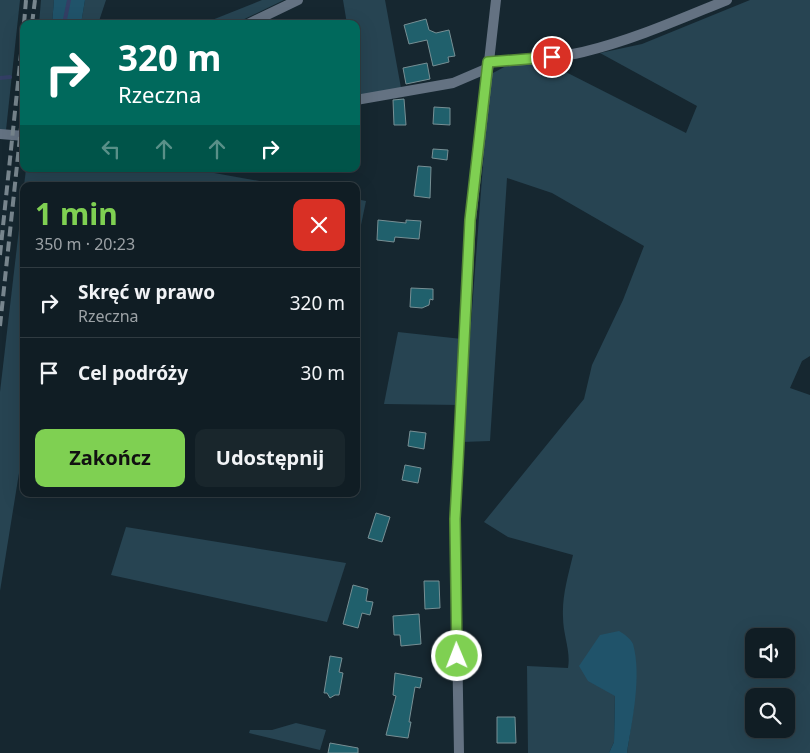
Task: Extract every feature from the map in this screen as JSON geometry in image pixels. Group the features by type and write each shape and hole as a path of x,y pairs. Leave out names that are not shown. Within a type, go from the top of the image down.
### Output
{"street":[{"path":"256,20 298,0"},
{"path":"459,753 455,519 470,220 496,0"},
{"path":"360,99 454,83 488,65 536,60 582,52 642,35 728,0"},
{"path":"0,134 20,136"}],"shaded area":[{"path":"0,0 20,0 6,130 0,130"},
{"path":"41,0 54,0 52,20 39,20"},
{"path":"54,0 85,0 82,20 52,20"},
{"path":"85,0 106,0 99,20 82,20"},
{"path":"262,0 284,0 242,20 212,20"},
{"path":"343,0 385,0 401,88 360,96 360,20 346,20"},
{"path":"750,0 810,0 810,356 802,361 790,388 810,395 810,753 627,753 634,705 615,694 614,742 609,753 528,753 527,666 568,668 569,662 563,624 563,601 573,555 508,537 484,522 584,399 592,365 623,300 644,246 552,193 507,178 490,441 462,442 489,85 493,73 506,66 548,63 686,133 697,106 600,53 642,44"},
{"path":"26,172 209,172 265,182 24,182"},
{"path":"360,200 366,201 360,230"},
{"path":"20,220 20,467 0,591 0,392"},
{"path":"398,332 462,339 461,405 384,404"},
{"path":"126,527 346,563 327,622 111,575"},
{"path":"619,631 629,638 633,644 637,670 635,698 627,753 609,753 614,742 615,696 588,681 579,666 600,635"},
{"path":"296,723 326,730 320,750 249,733 250,730 272,730"}],"building":[{"path":"426,19 429,30 436,33 449,30 455,56 448,57 449,62 433,66 427,40 409,44 404,25"},
{"path":"427,63 430,79 406,84 403,68"},
{"path":"404,99 406,125 394,125 393,100"},
{"path":"434,107 450,108 450,125 433,124"},
{"path":"433,149 448,150 447,160 432,158"},
{"path":"418,166 431,167 430,198 414,196"},
{"path":"378,220 406,223 406,220 421,221 419,239 395,237 394,242 377,240"},
{"path":"411,288 433,289 433,300 430,299 429,305 422,308 410,307"},
{"path":"410,431 426,433 424,449 408,446"},
{"path":"405,465 421,468 418,483 402,480"},
{"path":"376,513 390,517 382,542 368,538"},
{"path":"424,581 439,581 440,608 425,609"},
{"path":"353,585 368,589 366,601 373,602 370,615 362,613 358,628 343,624"},
{"path":"419,614 421,644 401,646 400,635 394,635 393,616"},
{"path":"330,656 342,658 339,672 343,673 339,695 330,698 327,693 324,693"},
{"path":"395,673 422,678 420,688 415,687 408,738 386,735 396,696 393,695"},
{"path":"497,717 515,717 516,743 497,743"},
{"path":"330,743 358,748 358,753 328,753"}],"waterway":[{"path":"65,20 69,0"},
{"path":"0,78 10,77"}],"railway":[{"path":"24,20 26,0"},
{"path":"32,20 35,0"},
{"path":"0,255 20,63"},
{"path":"0,326 20,137"}],"route":[{"path":"457,656 455,519 470,220 488,62 536,60 552,57"}]}
